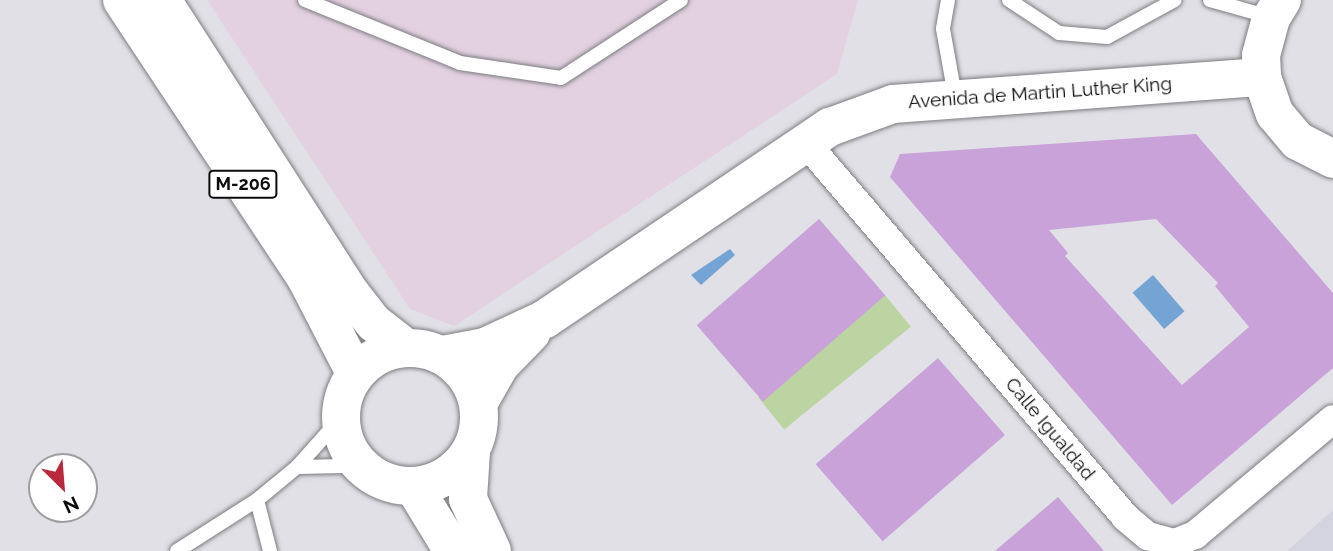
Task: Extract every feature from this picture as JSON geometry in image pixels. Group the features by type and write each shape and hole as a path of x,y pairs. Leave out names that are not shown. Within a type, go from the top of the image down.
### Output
{"main road":[{"name":"M-206","path":"122,0 305,276 355,373"},
{"name":"M-206","path":"162,0 351,294 374,323 405,347 443,355"},
{"path":"1277,9 1261,55 1262,77 1275,114 1298,141 1333,159"},
{"name":"Avenida de Martin Luther King","path":"545,319 830,127 893,104 955,96 1262,77"},
{"path":"443,355 485,347 545,319"},
{"path":"479,402 500,365 545,319"},
{"path":"405,347 378,354 355,373 341,403 339,420 348,451 368,474 385,483 414,487 448,476 471,452"},
{"path":"443,355 466,374 479,402 478,434 471,452 468,499 492,551"},
{"path":"414,487 453,551"}],"street":[{"name":"Calle Igualdad","path":"806,143 1119,510 1148,536 1175,543 1195,535 1333,419"}],"lane":[{"path":"305,0 460,63 561,78 664,4 681,0"},
{"path":"948,0 943,29 955,96"},
{"path":"1009,0 1059,33 1107,37 1175,0"},
{"path":"1210,0 1277,9"},
{"path":"177,551 257,500 297,467 339,420"},
{"path":"297,467 344,466 368,474"},
{"path":"257,500 270,551"}],"shaded area":[{"path":"207,0 858,0 837,74 454,326 410,309"},
{"path":"1333,510 1333,551 1287,551"}],"green space":[{"path":"885,295 911,327 784,429 758,398"}],"water":[{"path":"730,249 735,255 701,285 691,275"},
{"path":"1153,275 1184,311 1164,329 1133,293"}],"building":[{"path":"1196,134 1333,293 1333,368 1172,505 890,177 900,154","holes":["1156,219 1218,283 1215,286 1249,327 1182,385 1065,256 1068,253 1049,230"]},
{"path":"819,219 885,295 763,402 697,325"},
{"path":"938,358 1005,435 883,541 816,464"},
{"path":"1058,497 1104,551 995,551"}]}
